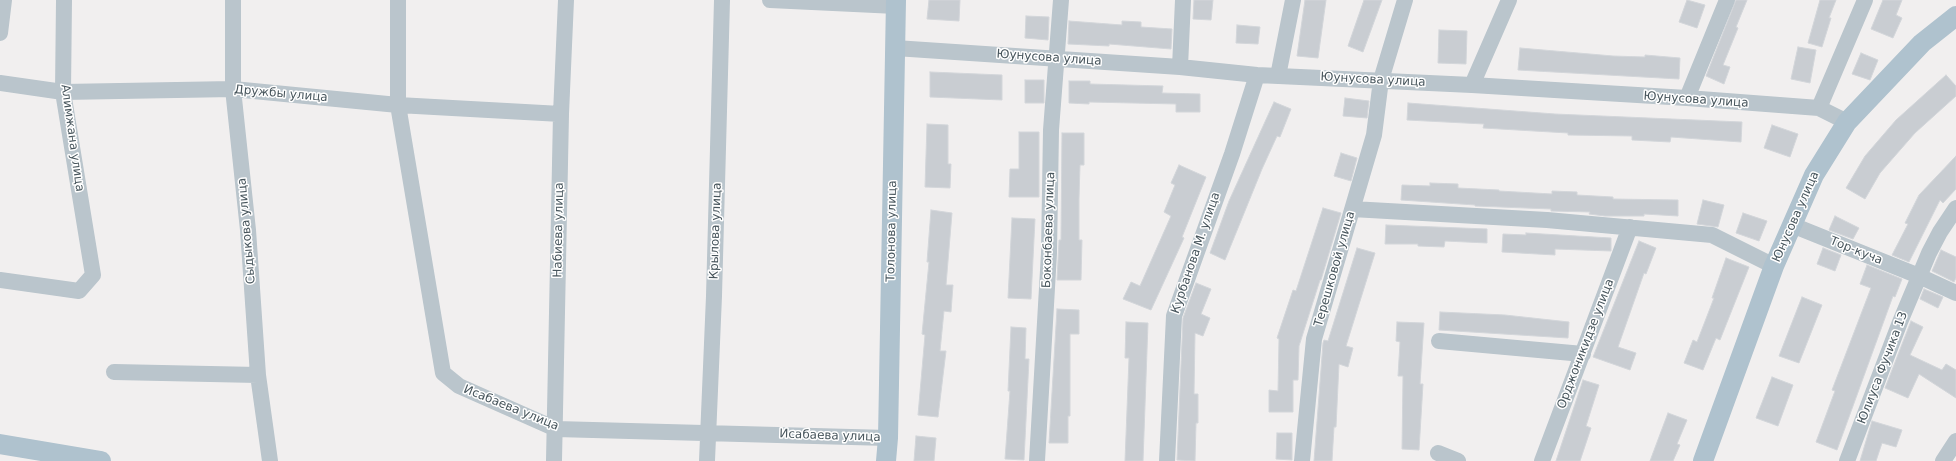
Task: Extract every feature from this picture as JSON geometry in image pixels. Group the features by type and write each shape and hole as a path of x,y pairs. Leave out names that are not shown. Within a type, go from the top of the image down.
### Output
{"main road":[{"name":"Толонова улица","path":"886,461 888,438 896,3"},
{"name":"Юнусова улица","path":"1703,461 1774,266 1814,175 1847,122 1922,43 1956,16"},
{"path":"0,444 60,457 102,461"}],"street":[{"path":"0,33 4,0"},
{"name":"Алимжана улица","path":"0,280 79,291 92,275 63,92 64,0"},
{"name":"Сыдыкова улица","path":"233,0 233,89 248,230 258,375 270,461"},
{"name":"Исабаева улица","path":"398,0 398,105 443,373 459,386 556,429 888,438"},
{"name":"Набиева улица","path":"554,461 556,429 561,114 566,0"},
{"name":"Крылова улица","path":"707,461 722,0"},
{"path":"770,0 896,3"},
{"name":"Боконбаева улица","path":"1037,461 1050,253 1051,130 1061,0"},
{"path":"1180,67 1184,0"},
{"path":"1278,76 1293,0"},
{"name":"Терешковой улица","path":"1302,461 1314,339 1374,135 1381,80 1405,0"},
{"path":"1472,85 1509,0"},
{"path":"1687,98 1727,0"},
{"path":"1819,108 1865,0"},
{"name":"Юунусова улица","path":"895,48 1180,67 1256,75 1472,85 1687,98 1819,108 1847,122"},
{"name":"Курбанова М. улица","path":"1167,461 1174,316 1232,154 1256,75"},
{"name":"Дружбы улица","path":"0,83 63,92 233,89 398,105 561,114"},
{"name":"Юлиуса Фучика 13","path":"1847,461 1919,276 1940,232 1956,208"},
{"path":"1352,209 1547,220 1712,235 1774,266"},
{"name":"Тор-куча","path":"1792,225 1919,276 1956,293"},
{"name":"Орджоникидзе улица","path":"1542,461 1630,227"},
{"path":"1439,341 1583,354"},
{"path":"114,372 258,375"},
{"path":"1943,461 1956,441"},
{"path":"1438,453 1458,461"}],"building":[{"path":"929,0 960,0 959,21 927,19"},
{"path":"1194,0 1213,0 1211,20 1193,19"},
{"path":"1305,0 1326,0 1318,58 1297,56"},
{"path":"1364,0 1382,0 1363,52 1348,46"},
{"path":"1687,0 1705,5 1697,28 1679,22"},
{"path":"1736,0 1747,0 1736,27 1738,28 1723,65 1730,67 1724,84 1706,76"},
{"path":"1820,0 1836,0 1829,18 1831,18 1822,47 1808,43"},
{"path":"1883,0 1902,0 1896,15 1902,18 1893,38 1871,29"},
{"path":"1026,16 1049,17 1048,40 1025,38"},
{"path":"1069,21 1122,25 1122,21 1141,22 1141,27 1172,29 1171,49 1109,44 1109,46 1068,44"},
{"path":"1237,25 1260,27 1258,44 1236,43"},
{"path":"1439,30 1467,31 1466,64 1438,63"},
{"path":"1798,47 1816,50 1810,83 1791,79"},
{"path":"1520,48 1613,56 1645,57 1645,55 1680,58 1679,79 1518,70"},
{"path":"1861,53 1878,60 1870,80 1852,74"},
{"path":"930,72 1002,75 1002,100 930,97"},
{"path":"1946,75 1956,86 1956,96 1915,133 1880,173 1865,199 1846,188 1865,156 1896,120"},
{"path":"1025,80 1044,80 1044,103 1025,103"},
{"path":"1069,81 1090,81 1090,84 1163,86 1162,93 1200,94 1200,112 1176,112 1176,104 1069,103"},
{"path":"1345,98 1369,101 1367,118 1343,116"},
{"path":"1274,102 1291,109 1280,137 1277,136 1262,169 1225,260 1210,253 1229,201"},
{"path":"1408,103 1555,114 1742,122 1741,142 1671,137 1670,142 1632,140 1632,136 1568,135 1568,133 1483,128 1484,124 1407,120"},
{"path":"927,124 948,125 948,164 951,164 950,188 925,187"},
{"path":"1772,125 1798,134 1790,157 1764,148"},
{"path":"1019,132 1039,132 1039,197 1009,197 1010,169 1019,169"},
{"path":"1062,133 1084,133 1084,165 1080,165 1079,199 1079,240 1082,240 1081,280 1057,280 1059,240 1061,240"},
{"path":"1341,153 1357,158 1351,181 1334,176"},
{"path":"1956,156 1956,189 1943,203 1940,200 1909,262 1892,255 1908,224 1905,223 1919,195"},
{"path":"1179,165 1206,177 1182,237 1184,238 1151,310 1123,299 1131,282 1140,286 1171,216 1164,212 1175,185 1171,183"},
{"path":"1430,183 1458,184 1458,188 1499,191 1552,194 1552,191 1577,192 1577,195 1613,197 1613,199 1678,200 1678,216 1644,214 1644,216 1605,216 1589,214 1590,212 1551,211 1551,209 1475,206 1401,200 1402,185 1430,186"},
{"path":"1703,200 1724,205 1718,227 1697,224"},
{"path":"1323,208 1341,213 1299,346 1298,380 1293,380 1293,412 1269,412 1269,390 1278,391 1279,339 1277,338 1293,290 1296,291"},
{"path":"931,210 952,213 946,285 953,285 951,312 944,311 940,351 946,351 938,417 918,415 925,335 922,334 929,262 927,262"},
{"path":"1743,213 1767,221 1759,241 1736,233"},
{"path":"1835,216 1859,228 1853,239 1829,230"},
{"path":"1012,218 1035,219 1031,299 1008,298"},
{"path":"1386,225 1487,229 1487,243 1445,241 1444,247 1418,246 1418,244 1385,244"},
{"path":"1526,233 1611,238 1611,251 1555,249 1555,255 1502,252 1503,234 1526,235"},
{"path":"1639,241 1656,248 1646,274 1644,273 1618,347 1636,353 1630,370 1593,357"},
{"path":"1357,248 1375,253 1346,346 1353,348 1348,367 1339,364 1336,427 1334,427 1332,461 1314,461 1323,343 1324,340 1328,341"},
{"path":"1823,248 1841,255 1835,271 1817,264"},
{"path":"1941,250 1956,257 1956,278 1954,282 1932,271"},
{"path":"1726,258 1749,267 1720,340 1716,338 1703,370 1684,363 1693,340 1697,342 1714,298 1712,298"},
{"path":"1867,265 1902,279 1895,297 1893,296 1837,450 1816,442 1835,391 1832,390 1871,288 1860,284"},
{"path":"1196,283 1211,289 1201,314 1210,318 1203,336 1195,333 1194,394 1198,394 1198,423 1196,423 1195,461 1177,460 1183,318"},
{"path":"1924,289 1943,297 1938,308 1920,299"},
{"path":"1802,297 1822,305 1799,363 1779,356"},
{"path":"1057,309 1079,310 1079,334 1070,334 1070,416 1068,416 1068,443 1049,443"},
{"path":"1440,312 1505,315 1569,322 1568,338 1439,330"},
{"path":"1911,321 1923,327 1910,355 1942,370 1946,364 1956,370 1956,398 1919,374 1908,398 1885,388"},
{"path":"1126,322 1148,323 1143,461 1125,461 1129,358 1125,358"},
{"path":"1397,322 1424,323 1420,384 1423,384 1419,450 1402,449 1403,376 1398,376 1400,342 1396,341"},
{"path":"1011,327 1026,328 1025,359 1029,359 1024,460 1005,459 1010,391 1008,391"},
{"path":"1772,377 1793,385 1778,426 1756,418"},
{"path":"1583,380 1599,385 1586,426 1591,428 1580,461 1556,461"},
{"path":"1668,413 1687,420 1677,444 1680,445 1673,461 1650,461"},
{"path":"1872,421 1902,430 1896,447 1882,443 1876,461 1860,461"},
{"path":"1277,433 1292,433 1292,460 1276,459"},
{"path":"916,436 936,438 934,461 914,461"}]}
